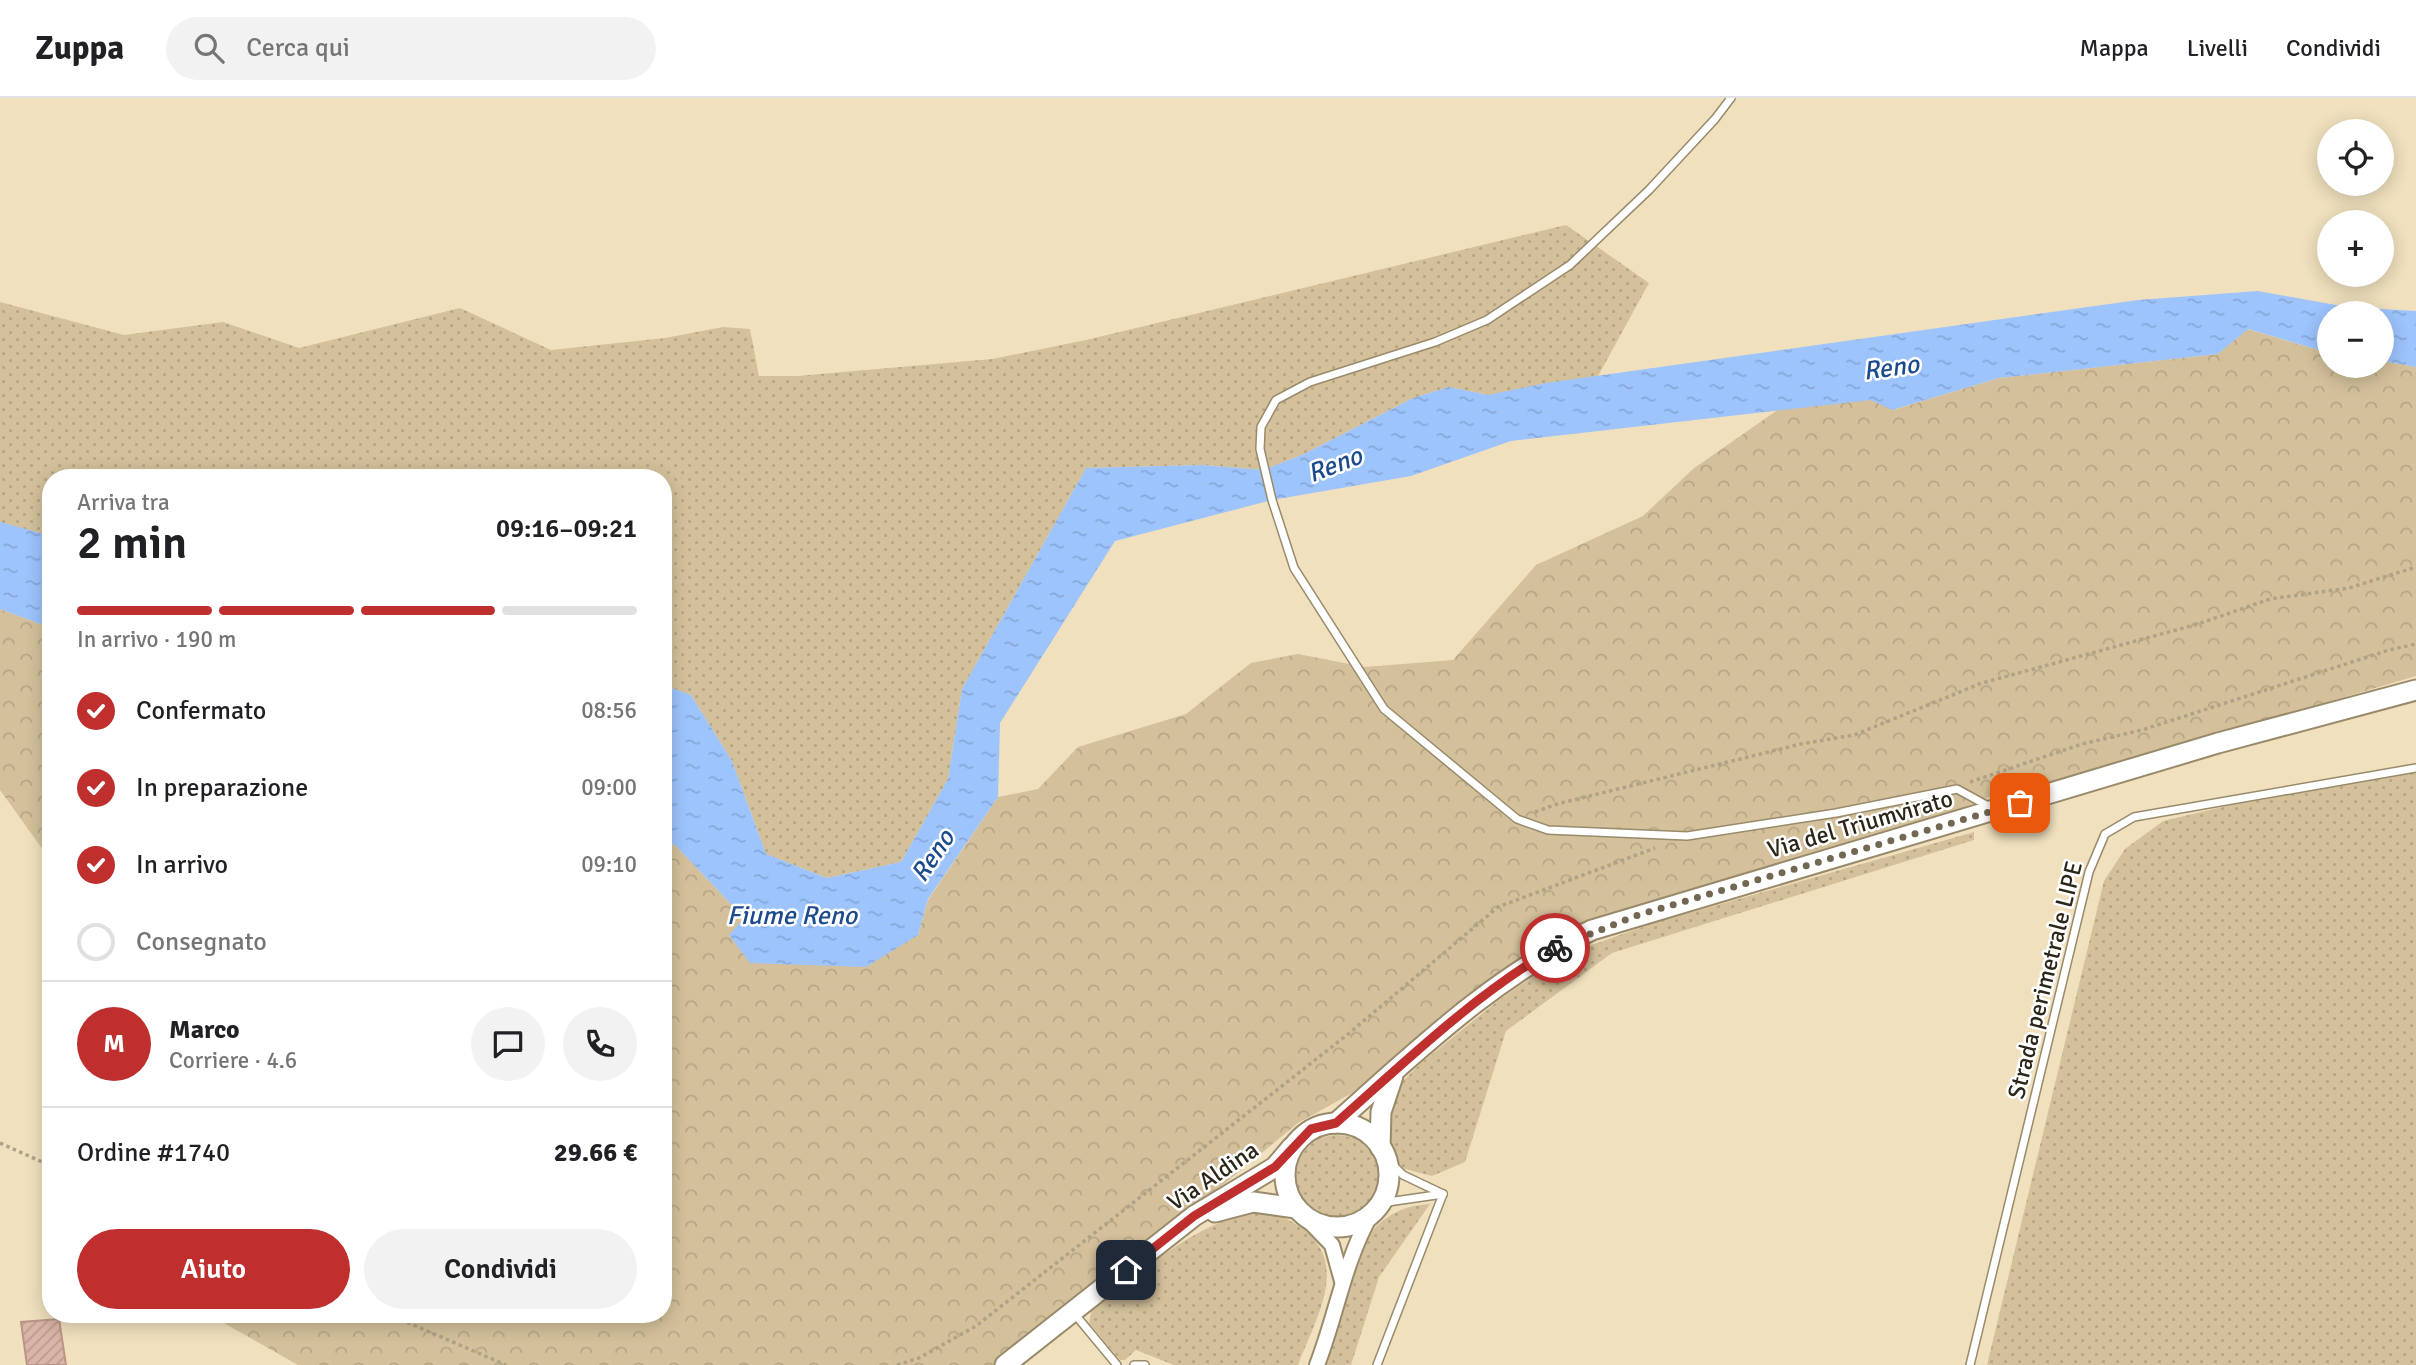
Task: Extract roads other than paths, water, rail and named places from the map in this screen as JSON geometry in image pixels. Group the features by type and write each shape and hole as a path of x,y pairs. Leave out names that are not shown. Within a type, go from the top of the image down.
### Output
{"street":[{"name":"Via del Triumvirato","path":"1336,1123 1456,1017 1511,975 1553,948 1592,930 2328,712 2416,690"},
{"name":"Via del Triumvirato","path":"1383,1152 1381,1112 1386,1090 1396,1069"},
{"path":"1317,1365 1331,1329 1354,1246 1388,1181 1383,1152 1361,1129 1336,1123 1311,1129 1292,1147 1284,1178 1288,1194 1301,1213 1332,1245 1338,1257 1342,1286"},
{"name":"Via Aldina","path":"1005,1365 1194,1216 1275,1167 1292,1147"},
{"name":"Via Aldina","path":"1159,1244 1221,1209 1235,1205 1253,1202 1301,1213"},
{"path":"1301,1213 1331,1227 1345,1227 1375,1209"}],"lane":[{"path":"1731,98 1715,120 1649,190 1570,265 1487,320 1435,342 1310,382 1276,400 1261,427 1264,470 1294,568 1384,709 1517,819 1548,830 1687,836 1836,813 1957,789 1995,810"},
{"name":"Strada perimetrale LIPE","path":"1970,1365 2089,872 2105,834 2134,817 2416,768"},
{"path":"1383,1152 1404,1175 1443,1194"},
{"path":"1375,1209 1443,1194"},
{"path":"1377,1365 1443,1194"},
{"path":"1073,1311 1117,1365"},
{"path":"1134,1365 1144,1365"}],"water":[{"name":"Fiume Reno","path":"2258,291 2317,302 2317,349 2248,329 2218,354 1999,378 1892,410 1871,400 1511,441 1411,476 1272,500 1115,541 1000,723 998,797 928,899 918,935 866,967 750,963 729,935 744,918 672,843 672,688 691,695 732,761 766,854 827,878 901,862 948,779 962,689 1086,468 1202,465 1264,470 1304,454 1413,398 1449,387 1488,395 1546,383 2138,300"},
{"name":"Fiume Reno","path":"2394,310 2416,311 2416,367 2394,363"},
{"path":"0,522 42,534 42,625 0,609"}],"water label":[{"name":"Reno","path":"1891,368"},
{"name":"Reno","path":"1335,465"},
{"name":"Reno","path":"933,856"}]}
